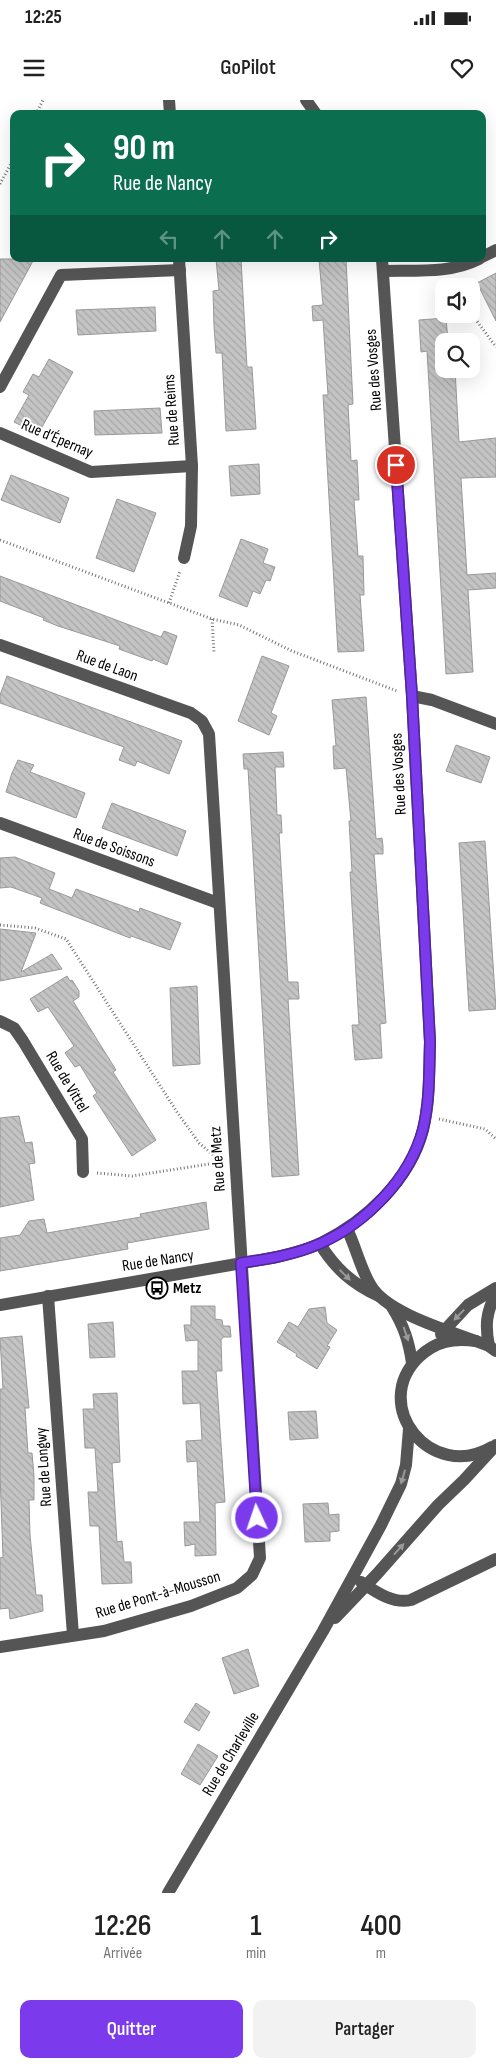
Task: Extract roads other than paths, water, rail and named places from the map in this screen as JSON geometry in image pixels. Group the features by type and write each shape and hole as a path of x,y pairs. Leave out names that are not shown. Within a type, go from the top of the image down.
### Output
{"street":[{"path":"383,265 447,269 472,262"},
{"path":"0,388 61,276 180,265"},
{"name":"Rue de Reims","path":"180,265 192,466 191,526 184,558"},
{"name":"Rue des Vosges","path":"320,1244 347,1229 377,1205 398,1181 412,1157 423,1130 429,1095 430,1042 412,696 383,265"},
{"name":"Rue d’Épernay","path":"0,433 92,472 192,466"},
{"name":"Rue de Laon","path":"0,645 191,713 202,720"},
{"path":"412,696 432,700 496,724"},
{"name":"Rue de Metz","path":"202,720 209,734 260,1558 252,1575 237,1588"},
{"name":"Rue de Soissons","path":"0,823 218,902"},
{"name":"Rue de Vittel","path":"0,1021 14,1028 82,1139 83,1172"},
{"path":"347,1229 360,1256 364,1273 378,1296"},
{"path":"320,1244 347,1278 378,1296 392,1307 493,1349"},
{"name":"Rue de Nancy","path":"0,1305 277,1257 320,1244"},
{"path":"496,1288 468,1305 412,1363 405,1375 401,1396 404,1416 409,1428 420,1442 434,1451 450,1457 466,1457 483,1453 496,1445"},
{"path":"493,1349 486,1329 488,1311 496,1294"},
{"name":"Rue de Longwy","path":"48,1296 73,1635"},
{"path":"392,1307 402,1322 408,1340 412,1363"},
{"path":"427,1349 442,1342 459,1339 476,1341"},
{"name":"Rue de Charleville","path":"171,1891 323,1631 401,1484 406,1465 409,1428"},
{"name":"Rue de Charleville","path":"323,1631 438,1505 496,1445"},
{"path":"352,1577 393,1600 401,1602 411,1600 496,1559"},
{"name":"Rue de Pont-à-Mousson","path":"0,1647 104,1631 191,1606 237,1588"}],"place":[{"name":"Metz","path":"157,1288"}]}
